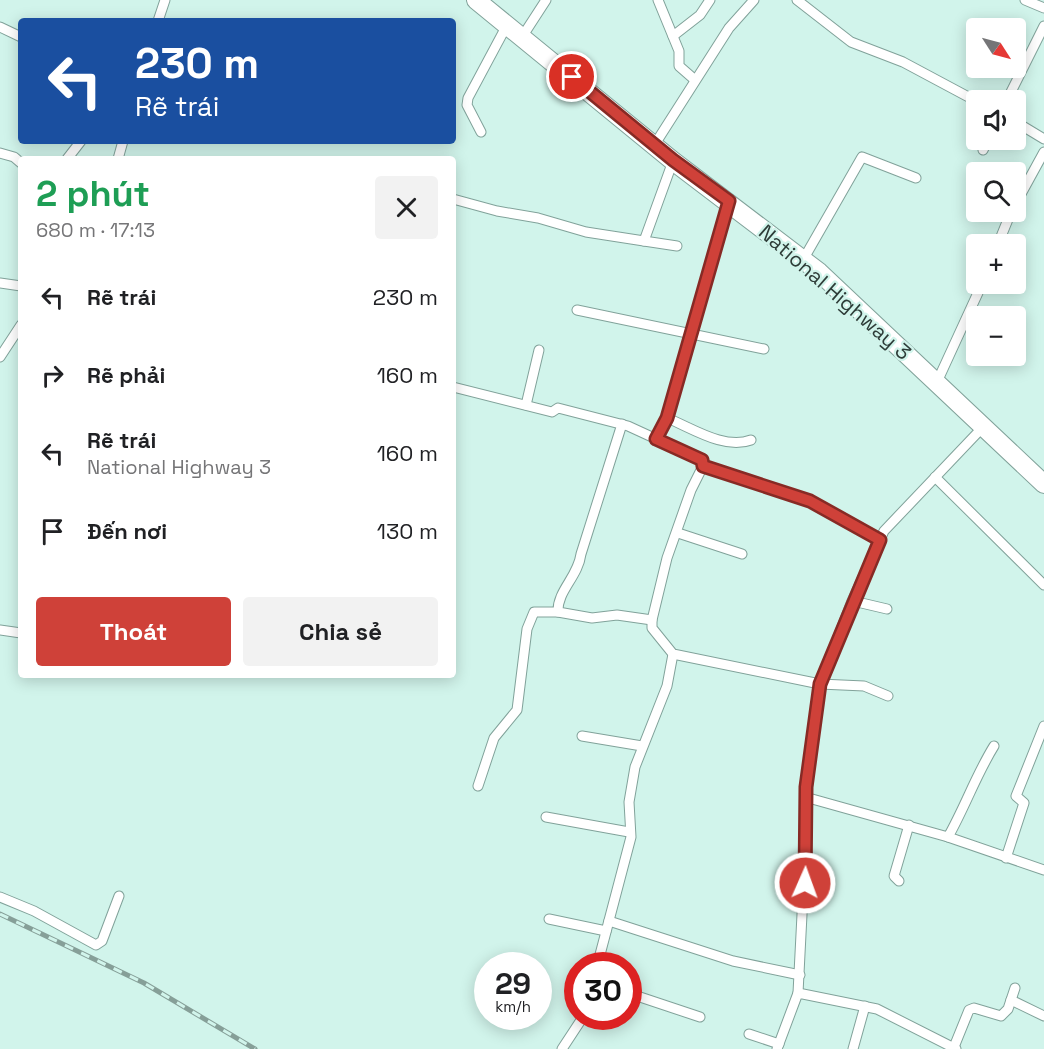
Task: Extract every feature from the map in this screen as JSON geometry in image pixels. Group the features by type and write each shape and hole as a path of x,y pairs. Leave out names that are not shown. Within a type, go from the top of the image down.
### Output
{"highway":[{"name":"National Highway 3","path":"476,0 673,160 803,260 937,382 1044,484"}],"street":[{"path":"159,18 165,0"},
{"path":"522,37 546,0"},
{"path":"658,0 679,51 679,66 695,80"},
{"path":"673,36 700,15 710,0"},
{"path":"655,144 729,28 754,0"},
{"path":"798,0 851,42 903,62 966,96"},
{"path":"1025,0 1044,8"},
{"path":"482,132 467,105 468,98 507,25"},
{"path":"1012,90 1044,26"},
{"path":"0,27 18,36"},
{"path":"1026,128 1044,139"},
{"path":"68,156 78,144"},
{"path":"1026,185 1044,152"},
{"path":"0,153 14,156 18,160"},
{"path":"803,260 862,157 916,178"},
{"path":"644,241 673,160"},
{"path":"456,200 497,211 538,218 586,232 676,246"},
{"path":"656,439 667,418 729,201"},
{"path":"0,283 18,286"},
{"path":"937,382 977,294"},
{"path":"578,310 764,349"},
{"path":"0,357 18,330"},
{"path":"526,405 539,350"},
{"path":"456,388 552,412 558,408 622,424 702,460 703,466 691,490 678,533 667,558 652,620 652,628 673,654 820,684 864,686 888,696"},
{"path":"667,418 700,434 740,444 751,440"},
{"path":"558,612 557,603 579,568 581,554 622,424"},
{"path":"749,1034 778,1047 798,993 806,836 805,797 820,684 884,531 983,427"},
{"path":"703,466 810,501 880,540"},
{"path":"935,477 1044,585"},
{"path":"678,533 742,554"},
{"path":"853,601 886,609"},
{"path":"478,786 494,738 517,710 527,629 534,612 558,612 592,618 617,615 652,620"},
{"path":"0,630 18,633"},
{"path":"601,952 631,837 629,802 635,767 667,686 673,654"},
{"path":"1006,858 1024,803 1016,796 1044,726"},
{"path":"582,736 642,746"},
{"path":"948,837 962,813 968,793 994,746"},
{"path":"805,797 909,825 1044,870"},
{"path":"546,818 629,832"},
{"path":"898,881 894,876 909,825"},
{"path":"0,897 34,911 96,945 102,941 119,896"},
{"path":"549,919 608,926 733,961 800,975"},
{"path":"798,993 877,1009 955,1048 969,1010 974,1008 1001,1016 1006,1013 1015,988"},
{"path":"642,998 700,1017"},
{"path":"1011,1000 1044,1016"},
{"path":"853,1049 865,1006"},
{"path":"562,1049 574,1030"}],"railway":[{"path":"0,914 144,983 255,1049"}],"route":[{"path":"572,77 673,160 729,201 667,418 656,439 702,460 703,466 810,501 880,540 852,602 820,684 806,787 805,883"}]}
